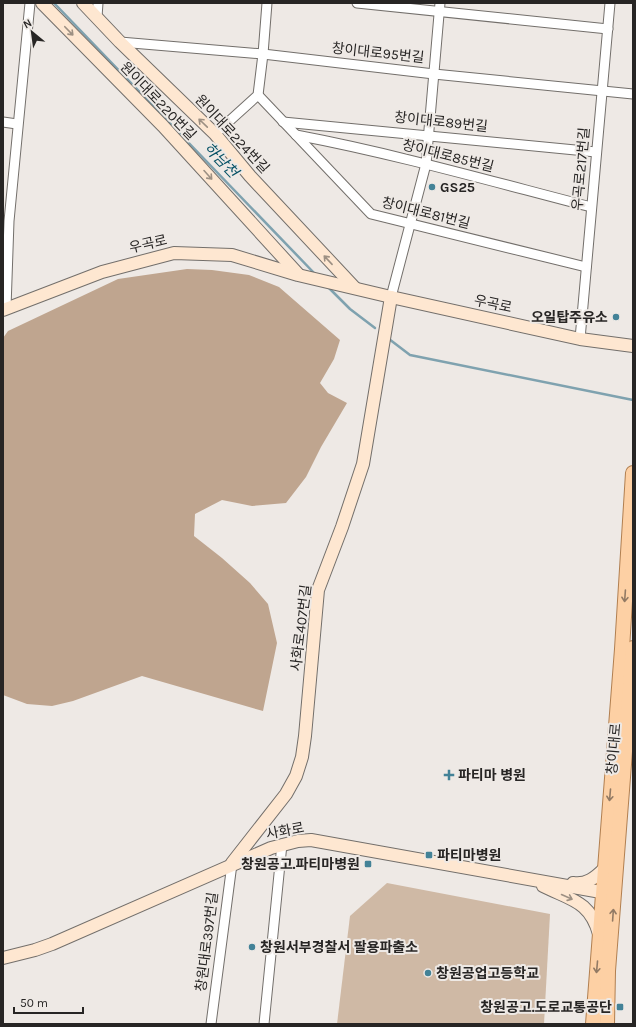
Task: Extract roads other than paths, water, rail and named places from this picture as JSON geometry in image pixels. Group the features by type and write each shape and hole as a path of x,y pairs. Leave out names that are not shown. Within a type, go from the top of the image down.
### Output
{"main road":[{"name":"창이대로","path":"607,1024 608,894 604,869 622,649 633,473"},
{"name":"창이대로","path":"593,1024 600,938 608,894 633,648"}],"street":[{"path":"5,309 6,220 30,3"},
{"name":"원이대로220번길","path":"42,3 163,126 302,276"},
{"name":"원이대로224번길","path":"83,3 120,42 215,134 250,176 351,287"},
{"path":"97,17 98,3"},
{"path":"215,134 258,94 267,3"},
{"path":"357,3 439,8 608,29"},
{"name":"우곡로217번길","path":"580,339 610,3"},
{"path":"391,297 426,164 439,8"},
{"name":"창이대로95번길","path":"120,42 263,54 434,74 633,94"},
{"name":"창이대로81번길","path":"258,94 371,214 586,267"},
{"path":"3,122 17,124"},
{"name":"창이대로89번길","path":"283,122 596,152"},
{"name":"창이대로85번길","path":"296,134 426,164 592,207"},
{"name":"우곡로","path":"5,309 102,272 174,252 232,255 302,276 391,297 580,339 633,346"},
{"name":"사화로407번길","path":"232,864 286,794 296,776 302,757 318,590 342,527 363,464 391,297"},
{"name":"사화로","path":"3,958 36,950 52,944 232,864 282,844 298,841 311,840 608,894"},
{"path":"264,1024 282,844"},
{"name":"창원대로397번길","path":"211,1024 232,864"},
{"path":"532,880 552,880 579,884 588,881 604,869"},
{"path":"532,880 584,906 591,915 600,938"}],"waterway":[{"name":"하남천","path":"54,3 316,275"},
{"name":"하남천","path":"328,287 350,309 375,328"},
{"path":"389,339 410,355 633,400"}],"place":[{"name":"GS25","path":"432,187"},
{"name":"오일탑주유소","path":"616,317"},
{"name":"파티마 병원","path":"449,775"},
{"name":"파티마병원","path":"429,855"},
{"name":"창원공고.파티마병원","path":"368,864"},
{"name":"창원서부경찰서 팔용파출소","path":"252,947"},
{"name":"창원공업고등학교","path":"428,973"},
{"name":"창원공고.도로교통공단","path":"620,1007"}]}
